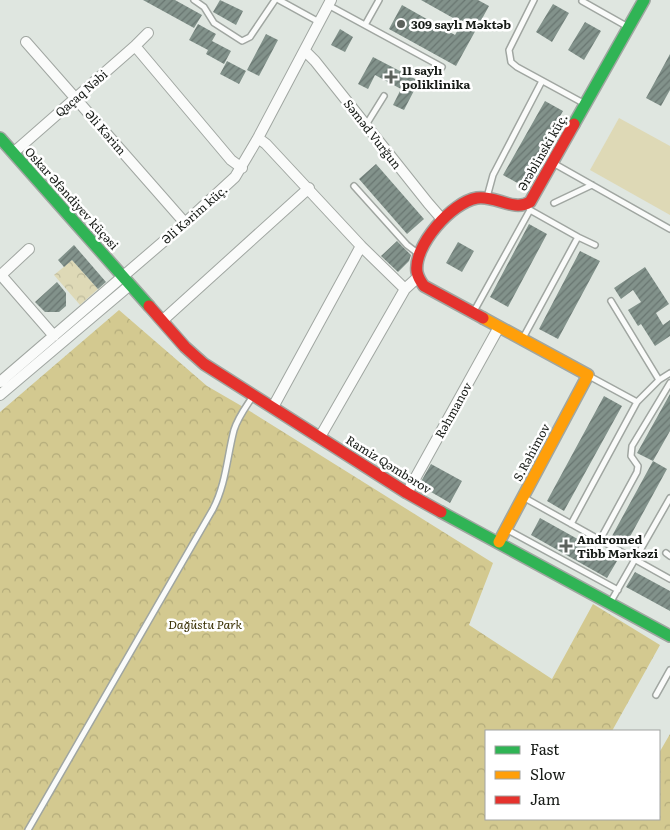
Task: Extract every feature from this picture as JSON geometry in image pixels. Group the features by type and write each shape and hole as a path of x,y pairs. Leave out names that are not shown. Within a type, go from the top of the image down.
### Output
{"street":[{"name":"Ərəblinski küç.","path":"487,197 528,208 644,0"},
{"name":"Əli Kərim küç.","path":"0,382 54,336 126,281 185,223 228,185 242,168 329,3"},
{"name":"Qaçaq Nəbi","path":"13,153 135,46 148,32"},
{"name":"Əli Kərim","path":"26,42 185,223"},
{"path":"135,46 232,160 242,168"},
{"name":"Səməd Vurğun","path":"304,51 315,61 441,218"},
{"name":"Oskar Əfəndiyev küçəsi","path":"0,138 126,281"},
{"path":"258,138 266,144 361,246 405,289"},
{"path":"162,322 308,188"},
{"path":"487,197 465,202 441,218 429,235 420,255 416,272 417,278 424,286 588,375"},
{"path":"273,407 361,246"},
{"path":"28,250 0,275 54,336"},
{"path":"320,437 405,289 417,278"},
{"path":"0,395 126,281"},
{"name":"Ramiz Qəmbərov","path":"126,281 197,358 253,395 407,492 670,636"},
{"name":"Rəhmanov","path":"407,492 499,327"},
{"name":"S.Rəhimov","path":"499,542 588,375"}],"lane":[{"path":"198,1 214,23 242,40 250,37 273,2 265,0"},
{"path":"279,0 319,22"},
{"path":"365,25 378,0"},
{"path":"534,0 509,50 511,62 585,105"},
{"path":"582,1 628,27"},
{"path":"329,3 442,67"},
{"path":"487,197 493,175 542,81"},
{"path":"366,125 384,96"},
{"path":"553,163 670,229"},
{"path":"554,203 592,185"},
{"path":"354,186 406,244 420,255"},
{"path":"473,313 528,208 595,245"},
{"path":"522,339 578,237"},
{"path":"611,301 658,380"},
{"path":"571,524 637,402 658,380 670,373"},
{"path":"588,375 637,402"},
{"path":"600,540 637,472 638,466 631,456 632,446 670,383"},
{"path":"28,830 213,510 224,484 234,430 253,395"},
{"path":"523,497 670,579"},
{"path":"610,603 670,498"},
{"path":"506,529 618,590"},
{"path":"656,695 670,670"}],"green space":[{"path":"619,118 670,146 670,215 590,170"},
{"path":"72,260 98,289 80,305 54,275"},
{"name":"Dağüstu Park","path":"119,310 207,386 493,563 469,625 552,679 593,604 660,645 613,730 485,730 485,820 660,820 660,751 670,734 670,830 0,830 0,412"}],"building":[{"path":"143,0 175,0 202,15 194,28"},
{"path":"220,0 243,11 236,25 213,12"},
{"path":"421,0 478,0 489,6 456,66 389,29 402,5 455,35 462,23"},
{"path":"553,4 569,13 552,42 536,32"},
{"path":"585,22 601,31 584,60 568,50"},
{"path":"198,24 216,34 212,41 231,51 224,64 206,54 208,50 189,40"},
{"path":"340,29 353,37 345,52 331,45"},
{"path":"266,34 278,40 259,76 247,70"},
{"path":"670,54 670,90 661,106 646,98"},
{"path":"373,57 419,81 404,110 393,105 401,89 375,75 368,89 358,84"},
{"path":"227,61 246,71 239,84 220,74"},
{"path":"545,101 563,111 521,185 503,175"},
{"path":"376,164 424,219 407,234 359,179"},
{"path":"529,224 547,234 508,307 490,297"},
{"path":"397,241 411,255 409,261 398,272 381,256"},
{"path":"458,242 474,251 462,272 446,263"},
{"path":"74,245 106,282 98,289 72,260 64,267 58,260"},
{"path":"580,251 600,261 558,339 539,329"},
{"path":"645,267 669,304 656,313 663,325 670,320 670,336 655,346 641,324 638,326 628,310 641,302 633,290 621,299 614,288"},
{"path":"57,282 66,293 66,306 59,312 45,312 35,302"},
{"path":"670,394 670,431 653,461 637,453"},
{"path":"604,396 622,406 564,511 547,501"},
{"path":"653,461 667,469 626,544 612,536"},
{"path":"431,464 462,481 450,503 419,485"},
{"path":"540,518 617,561 607,578 531,535"},
{"path":"635,572 670,591 670,611 626,587"}],"traffic: fast":[{"path":"574,124 644,0"},
{"path":"0,138 149,306"},
{"path":"441,512 670,636"}],"traffic: slow":[{"path":"483,318 588,375 499,542"}],"traffic: jam":[{"path":"483,318 424,286 417,272 417,262 421,250 436,227 446,216 467,201 484,198 517,205 524,205 530,202 574,124"},
{"path":"149,306 185,347 204,364 407,493 441,512"}],"place":[{"name":"309 saylı Məktəb","path":"401,24"},
{"name":"11 saylı poliklinika","path":"391,77"},
{"name":"Andromed Tibb Mərkəzi","path":"566,546"}]}
